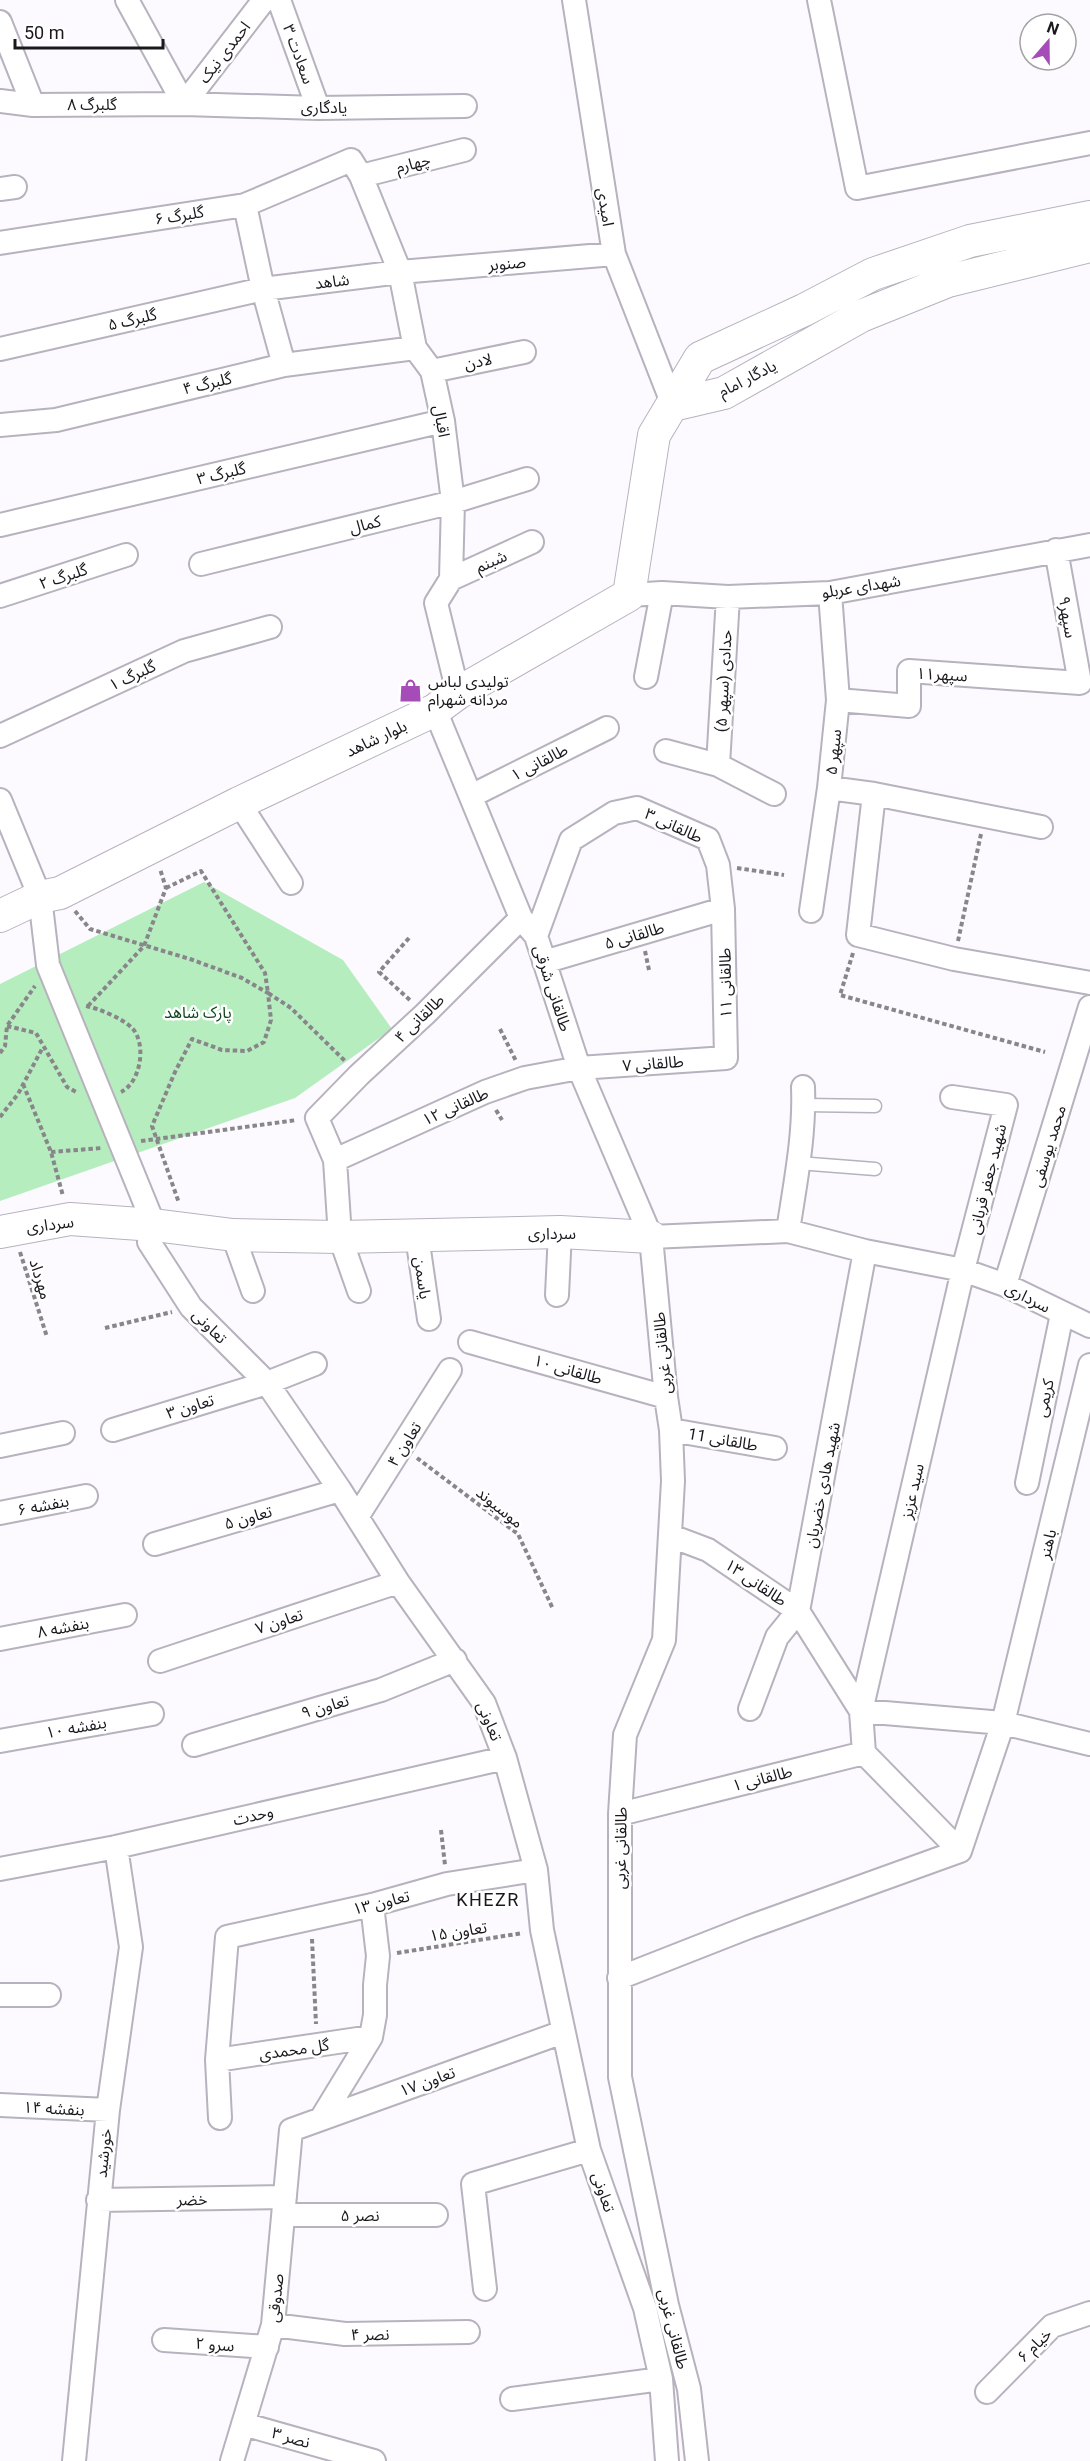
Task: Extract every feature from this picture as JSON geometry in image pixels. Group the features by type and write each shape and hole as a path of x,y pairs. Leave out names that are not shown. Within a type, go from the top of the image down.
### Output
{"main road":[{"path":"629,595 654,435 700,358 804,310 873,274 970,242 1090,217"},
{"name":"یادگار امام","path":"673,405 724,393 861,316 948,281 1090,246"},
{"name":"بلوار شاهد","path":"0,916 153,846 446,702 629,595"},
{"name":"سرداری","path":"7,1230 70,1219 154,1225 233,1235 340,1237 560,1232 651,1237"}],"street":[{"path":"127,0 184,104"},
{"name":"احمدی نیک","path":"184,104 264,0"},
{"name":"سعادت ۳","path":"279,0 318,108"},
{"name":"امیدی","path":"574,0 614,254 673,405"},
{"path":"819,0 857,188 1090,143"},
{"path":"0,22 33,105"},
{"name":"گلبرگ ۸","path":"0,101 33,105 184,104"},
{"name":"یادگاری","path":"184,104 318,108 465,106"},
{"name":"چهارم","path":"356,168 464,150"},
{"name":"گلبرگ ۶","path":"0,243 245,205 356,168"},
{"name":"اقبال","path":"356,168 400,272 415,348 432,371 443,421 453,502 451,579 436,603 446,702"},
{"path":"245,205 263,289 284,365"},
{"name":"صنوبر","path":"400,272 614,254"},
{"name":"شاهد","path":"263,289 400,272"},
{"name":"گلبرگ ۵","path":"0,349 263,289"},
{"name":"گلبرگ ۴","path":"0,425 56,420 284,365 415,348"},
{"name":"لادن","path":"432,371 524,352"},
{"name":"گلبرگ ۳","path":"0,525 443,421"},
{"name":"کمال","path":"201,564 453,502 527,479"},
{"name":"شبنم","path":"451,579 532,542"},
{"name":"شهدای عربلو","path":"629,595 662,593 728,597 830,593 1090,545"},
{"name":"سپهر۹","path":"1056,550 1080,683"},
{"name":"گلبرگ ۲","path":"0,596 126,555"},
{"path":"646,677 662,593"},
{"name":"سپهر ۵","path":"811,911 829,788 838,700 830,593"},
{"name":"حدادی (سپهر ۵)","path":"718,765 728,597"},
{"name":"گلبرگ ۱","path":"0,736 184,651 270,627"},
{"name":"سپهر۱۱","path":"838,700 909,706 909,671 1080,683"},
{"name":"طالقانی شرقی","path":"446,702 471,796 521,918 536,936 579,1068 651,1237"},
{"name":"طالقانی ۱","path":"471,796 607,728"},
{"path":"666,752 718,765 774,794"},
{"path":"829,788 874,794 1041,827"},
{"path":"874,794 858,935 954,959 1090,983"},
{"name":"تعاونی","path":"0,800 50,895 48,965 154,1225 149,1242 191,1307 267,1383 340,1490 398,1582 484,1703 505,1758 536,1870 542,1930 589,2150 656,2306"},
{"path":"239,803 291,883"},
{"name":"طالقانی ۳","path":"536,936 571,840 614,813 636,808 708,839 718,865 723,909"},
{"name":"طالقانی ۵","path":"544,962 723,909"},
{"name":"طالقانی ۱۱","path":"723,909 726,1058"},
{"name":"طالقانی ۴","path":"316,1118 521,918"},
{"name":"محمد یوسفی","path":"1005,1285 1090,1007"},
{"name":"طالقانی ۷","path":"579,1068 726,1058"},
{"name":"طالقانی ۱۲","path":"335,1160 485,1092 525,1078 579,1068"},
{"path":"788,1231 798,1163 803,1096"},
{"name":"شهید جعفر قربانی","path":"952,1097 1006,1105 963,1270"},
{"path":"316,1118 335,1160 340,1237 359,1292"},
{"name":"سرداری","path":"651,1237 788,1231 865,1251 963,1270 1005,1285 1090,1326"},
{"path":"557,1294 560,1232"},
{"path":"233,1235 253,1291"},
{"name":"یاسمن","path":"417,1236 429,1319"},
{"name":"طالقانی غربی","path":"651,1237 671,1430 673,1481 671,1536 664,1640 625,1735 620,1814 620,2077 656,2306 667,2461"},
{"name":"شهید هادی خضریان","path":"750,1708 777,1636 798,1611 865,1251"},
{"name":"سید عزیز","path":"861,1711 963,1270"},
{"name":"کریمی","path":"1027,1483 1062,1314"},
{"name":"طالقانی ۱۰","path":"471,1342 666,1396"},
{"name":"تعاون ۳","path":"113,1430 267,1383 315,1364"},
{"name":"باهنر","path":"960,1851 1004,1723 1090,1365"},
{"name":"تعاون ۴","path":"357,1517 450,1370"},
{"name":"طالقانی 11","path":"671,1430 775,1448"},
{"path":"0,1446 63,1433"},
{"name":"تعاون ۵","path":"155,1544 340,1490"},
{"name":"بنفشه ۶","path":"0,1513 86,1496"},
{"name":"طالقانی ۱۳","path":"671,1536 708,1550 798,1611 861,1711"},
{"name":"تعاون ۷","path":"160,1660 398,1582"},
{"name":"بنفشه ۸","path":"0,1639 125,1615"},
{"name":"تعاون ۹","path":"194,1745 381,1690 454,1660"},
{"path":"619,1978 749,1927 960,1851 864,1753 861,1711 1004,1723 1090,1744"},
{"name":"بنفشه ۱۰","path":"0,1741 152,1714"},
{"name":"طالقانی ۱","path":"620,1814 864,1753"},
{"name":"وحدت","path":"0,1869 116,1846 505,1758"},
{"name":"خورشید","path":"80,2460 98,2200 130,1947 116,1846"},
{"name":"تعاون ۱۳","path":"217,2060 227,1937 372,1905 447,1884 536,1870"},
{"path":"321,2119 371,2037 375,2015 378,1956 372,1905"},
{"path":"0,1995 49,1995"},
{"name":"تعاون ۱۷","path":"291,2130 563,2032"},
{"name":"گل محمدی","path":"217,2060 371,2037"},
{"path":"217,2060 220,2118"},
{"name":"بنفشه ۱۴","path":"0,2105 108,2110"},
{"name":"صدوقی","path":"232,2461 273,2325 291,2130"},
{"path":"484,2289 473,2184 589,2150"},
{"name":"خضر","path":"98,2200 285,2206"},
{"name":"نصر ۵","path":"285,2206 436,2215"},
{"name":"طالقانی غربی","path":"656,2306 689,2390 697,2461"},
{"name":"خیام ۶","path":"987,2392 1052,2326 1090,2313"},
{"name":"نصر ۴","path":"273,2325 345,2334 468,2332"},
{"name":"سرو ۲","path":"164,2340 267,2348"},
{"path":"512,2398 661,2379"},
{"name":"نصر ۳","path":"243,2424 374,2461"}],"lane":[{"path":"803,1096 874,1106"},
{"path":"798,1163 875,1169"}],"path":[{"path":"954,959 985,817"},
{"path":"88,1006 144,946 166,888 153,846"},
{"path":"718,865 784,875"},
{"path":"166,888 201,872 265,973 271,1020 264,1042 247,1051 222,1050 192,1039 152,1126 189,1229"},
{"path":"50,895 90,929 190,959 242,978 268,993 291,1008 359,1075"},
{"path":"858,935 840,995 1045,1052"},
{"path":"409,938 379,972 425,1014"},
{"path":"0,1053 5,1046 7,1026 48,965"},
{"path":"500,1029 525,1078"},
{"path":"0,1117 23,1084 43,1047"},
{"path":"23,1084 51,1152 70,1219"},
{"path":"51,1152 122,1146 155,1137 316,1118"},
{"name":"مهرداد","path":"7,1230 47,1337"},
{"path":"105,1328 191,1307"},
{"name":"موسیوند","path":"403,1447 518,1534 553,1609"},
{"path":"441,1830 447,1884"},
{"path":"311,1918 317,2046"},
{"name":"تعاون ۱۵","path":"378,1956 542,1930"}],"green space":[{"name":"پارک شاهد","path":"204,882 343,960 392,1029 295,1098 0,1201 0,984"}],"place":[{"name":"تولیدی لباس مردانه شهرام","path":"410,690"}],"district":[{"name":"KHEZR","path":"488,1900"}]}
